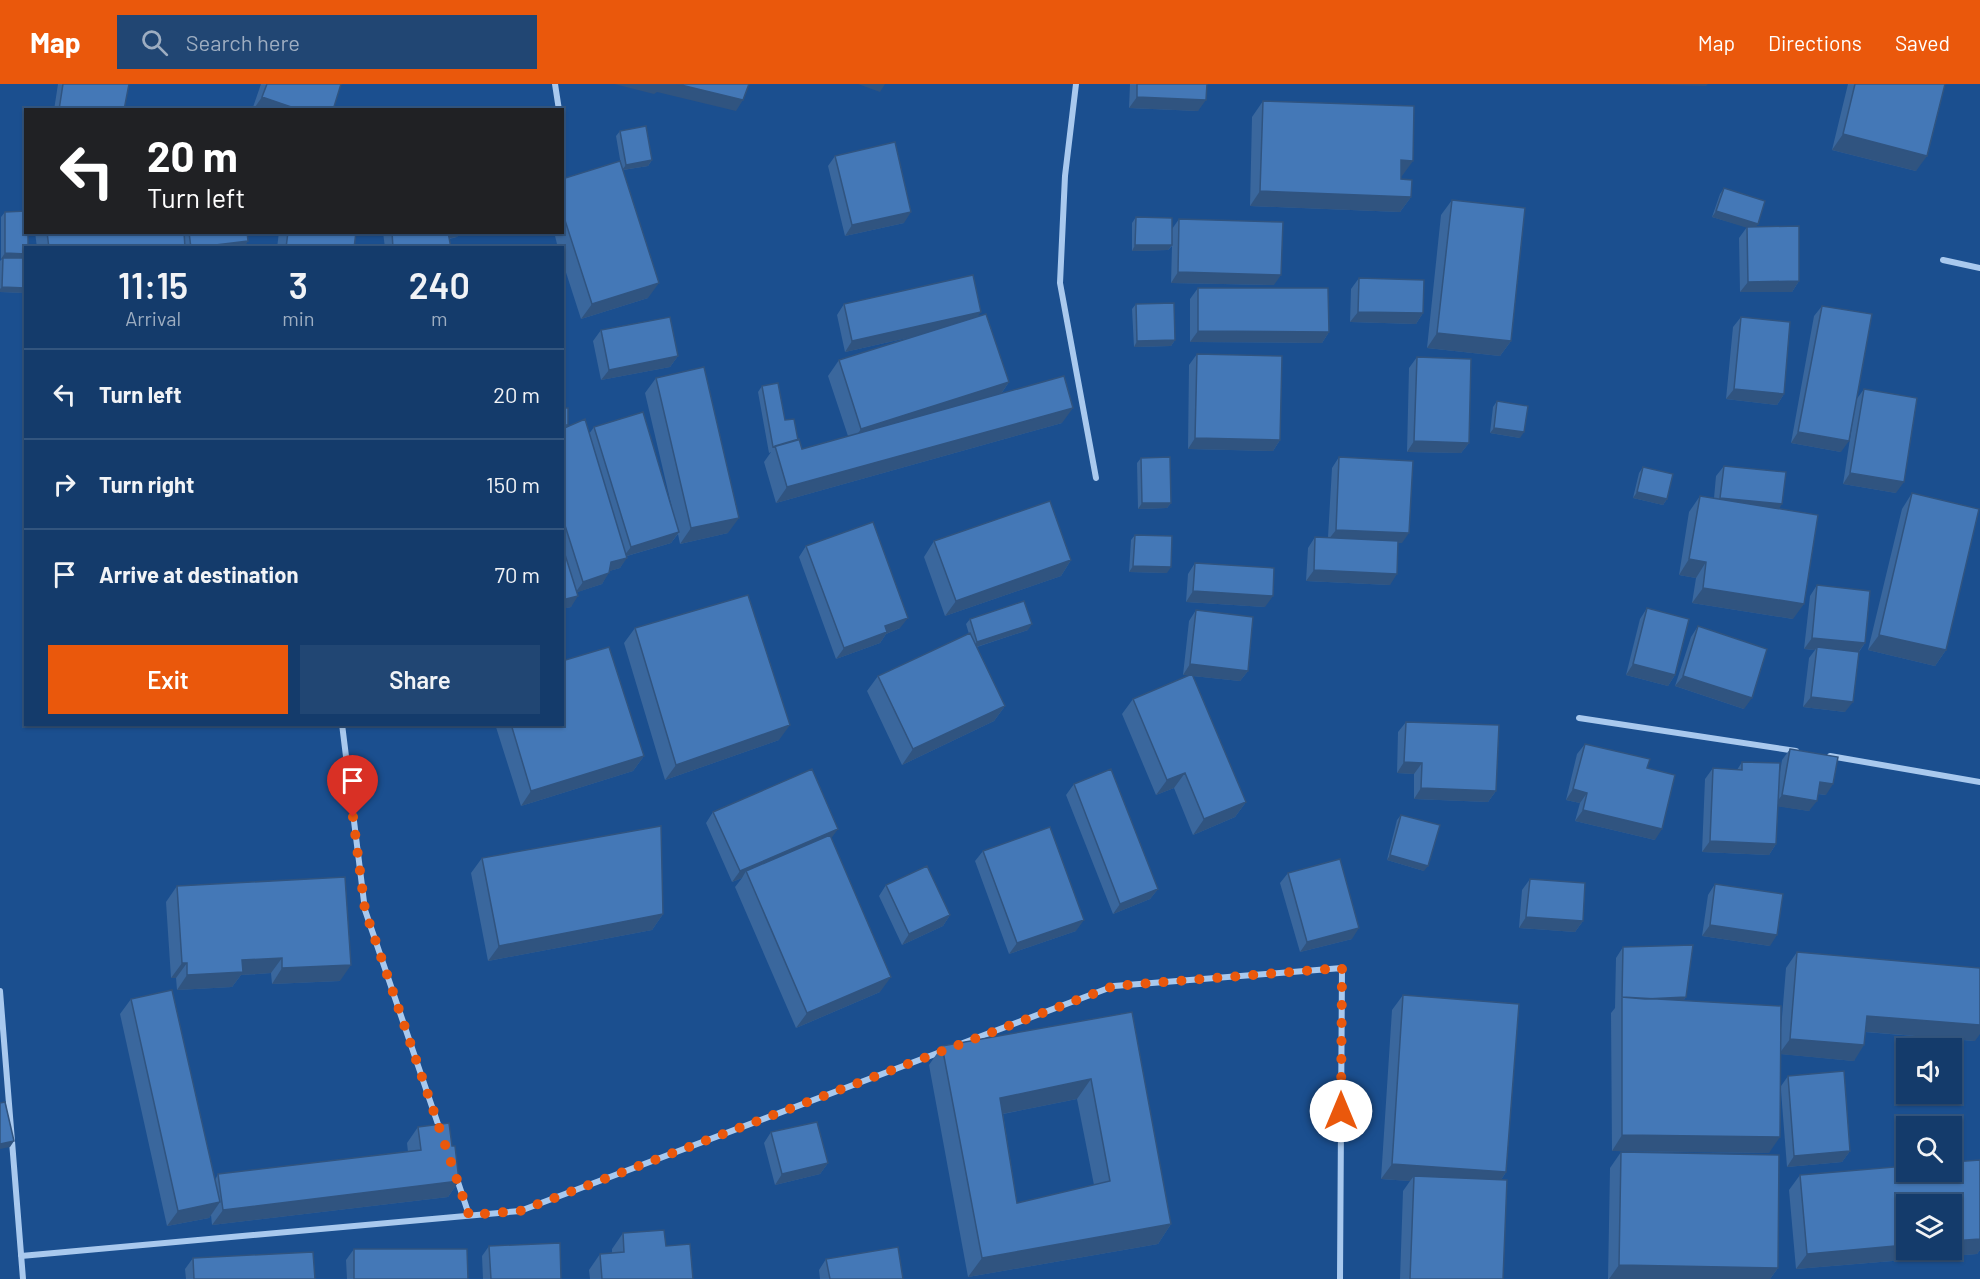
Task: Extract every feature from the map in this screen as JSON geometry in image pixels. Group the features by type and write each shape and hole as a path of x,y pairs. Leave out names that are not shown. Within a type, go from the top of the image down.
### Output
{"street":[{"path":"555,84 558,108"},
{"path":"1076,84 1065,176 1060,283 1096,478"},
{"path":"1943,260 1980,268"},
{"path":"1579,718 1799,752"},
{"path":"342,726 365,910 442,1136"},
{"path":"1822,755 1980,782"},
{"path":"957,1046 1114,986 1342,968 1340,1279"},
{"path":"0,991 23,1279"},
{"path":"21,1256 520,1211 946,1050"},
{"path":"454,1170 469,1215"}],"building":[{"path":"63,84 129,84 124,108 59,108"},
{"path":"267,84 341,84 334,108 294,108 262,97"},
{"path":"677,84 749,84 743,100"},
{"path":"1137,84 1207,84 1206,100 1137,97"},
{"path":"1855,84 1945,84 1927,156 1843,134"},
{"path":"1263,101 1414,106 1413,161 1401,160 1401,179 1412,180 1411,197 1260,191"},
{"path":"646,126 652,160 626,165 620,131"},
{"path":"895,142 911,212 852,225 835,156"},
{"path":"620,161 659,283 592,304 564,217 564,178"},
{"path":"1724,188 1765,201 1758,224 1716,211"},
{"path":"1452,200 1525,208 1511,341 1437,333"},
{"path":"24,211 24,234 28,234 28,246 24,246 24,254 5,253 5,212"},
{"path":"1136,217 1172,218 1172,245 1135,245"},
{"path":"1179,219 1283,222 1281,275 1178,272"},
{"path":"1799,226 1799,281 1748,282 1747,227"},
{"path":"47,234 184,234 185,246 49,246"},
{"path":"189,234 247,234 248,241 191,246"},
{"path":"288,234 356,234 354,246 286,246"},
{"path":"392,234 448,234 451,246 393,246"},
{"path":"3,258 24,258 24,288 2,287"},
{"path":"973,275 981,312 852,341 844,304"},
{"path":"1359,278 1424,280 1423,313 1358,312"},
{"path":"1198,288 1328,288 1329,332 1198,331"},
{"path":"1174,303 1175,340 1137,341 1136,304"},
{"path":"1822,306 1872,314 1849,441 1798,432"},
{"path":"986,314 1009,382 861,429 839,360"},
{"path":"670,317 678,356 609,370 601,330"},
{"path":"1741,317 1790,322 1784,394 1734,389"},
{"path":"1197,354 1282,356 1280,440 1195,438"},
{"path":"1417,357 1471,359 1469,443 1414,441"},
{"path":"704,367 739,518 691,528 656,378"},
{"path":"1064,376 1073,408 787,487 775,446 799,439 802,449"},
{"path":"778,383 785,420 794,419 798,440 773,447 762,386"},
{"path":"1864,389 1917,398 1904,482 1850,473"},
{"path":"1497,401 1528,406 1524,432 1494,428"},
{"path":"564,408 568,408 568,425 564,425"},
{"path":"643,412 679,532 631,547 594,427"},
{"path":"585,419 627,558 611,562 609,573 583,582 564,522 564,428"},
{"path":"1170,457 1171,503 1142,503 1141,458"},
{"path":"1339,457 1413,461 1409,533 1336,530"},
{"path":"1724,466 1786,472 1782,504 1720,498"},
{"path":"1643,467 1673,474 1667,499 1637,492"},
{"path":"1912,493 1979,509 1946,650 1879,635"},
{"path":"1700,496 1818,515 1804,604 1703,588 1706,562 1689,559"},
{"path":"1050,501 1071,560 956,601 934,541"},
{"path":"873,522 908,618 885,626 887,632 844,648 806,546"},
{"path":"1135,535 1172,536 1171,567 1133,566"},
{"path":"1315,537 1398,541 1397,574 1314,570"},
{"path":"564,551 578,596 564,600"},
{"path":"1195,563 1274,568 1273,596 1193,591"},
{"path":"1817,585 1870,591 1865,643 1812,638"},
{"path":"748,595 790,725 676,765 635,628"},
{"path":"1024,601 1032,624 977,642 970,619"},
{"path":"1647,608 1689,619 1675,675 1633,664"},
{"path":"1196,610 1253,617 1248,671 1190,664"},
{"path":"1698,626 1767,649 1752,698 1683,676"},
{"path":"970,633 1005,706 913,749 878,676"},
{"path":"609,647 644,756 531,791 512,726 564,726 564,660"},
{"path":"1817,647 1859,652 1853,702 1811,697"},
{"path":"1192,674 1246,802 1204,819 1185,773 1167,780 1133,699"},
{"path":"1406,722 1499,725 1496,791 1421,788 1422,763 1404,762"},
{"path":"1585,744 1650,759 1647,768 1675,775 1662,829 1583,810 1587,793 1573,789"},
{"path":"1790,749 1838,757 1833,784 1820,782 1817,801 1782,795"},
{"path":"1742,762 1780,763 1776,844 1710,841 1713,768 1742,770"},
{"path":"812,769 838,829 740,871 713,812"},
{"path":"1111,769 1158,889 1120,904 1074,784"},
{"path":"1401,815 1440,825 1428,866 1390,855"},
{"path":"661,826 663,914 499,946 482,858"},
{"path":"1050,827 1084,920 1017,943 983,851"},
{"path":"830,835 891,977 807,1013 746,871"},
{"path":"1340,859 1359,928 1307,942 1288,873"},
{"path":"927,866 950,915 909,934 886,885"},
{"path":"345,877 351,965 282,968 282,958 242,960 243,972 187,975 187,963 182,963 177,886"},
{"path":"1530,879 1585,883 1583,921 1526,917"},
{"path":"1715,884 1783,894 1777,935 1710,925"},
{"path":"1693,945 1686,997 1645,999 1622,997 1623,947"},
{"path":"1797,952 1980,968 1980,1025 1867,1016 1864,1045 1790,1039"},
{"path":"172,990 220,1202 178,1211 131,999"},
{"path":"1403,995 1519,1004 1506,1172 1392,1164"},
{"path":"1622,997 1781,1006 1780,1137 1622,1135"},
{"path":"1132,1012 1171,1224 982,1258 942,1046","holes":["1091,1079 1110,1181 1017,1203 1000,1098"]},
{"path":"1844,1071 1850,1151 1794,1156 1788,1076"},
{"path":"5,1102 14,1141 0,1144 0,1103"},
{"path":"817,1122 828,1163 782,1174 771,1132"},
{"path":"449,1123 452,1146 455,1146 459,1181 223,1210 218,1174 421,1150 418,1127"},
{"path":"1621,1152 1779,1155 1778,1268 1619,1265"},
{"path":"1980,1160 1980,1239 1962,1240 1962,1194 1896,1194 1896,1246 1807,1254 1800,1175 1896,1167 1896,1182 1962,1182 1962,1161"},
{"path":"1414,1176 1507,1180 1503,1279 1410,1279"},
{"path":"664,1230 666,1246 690,1244 693,1279 602,1279 600,1254 624,1252 623,1233"},
{"path":"560,1243 561,1279 491,1279 489,1246"},
{"path":"898,1247 903,1279 830,1279 826,1259"},
{"path":"354,1249 467,1249 468,1279 354,1279"},
{"path":"313,1252 315,1279 194,1279 193,1258"}],"route":[{"path":"353,817 365,910 469,1215 520,1211 1114,986 1342,968 1341,1111"}]}
